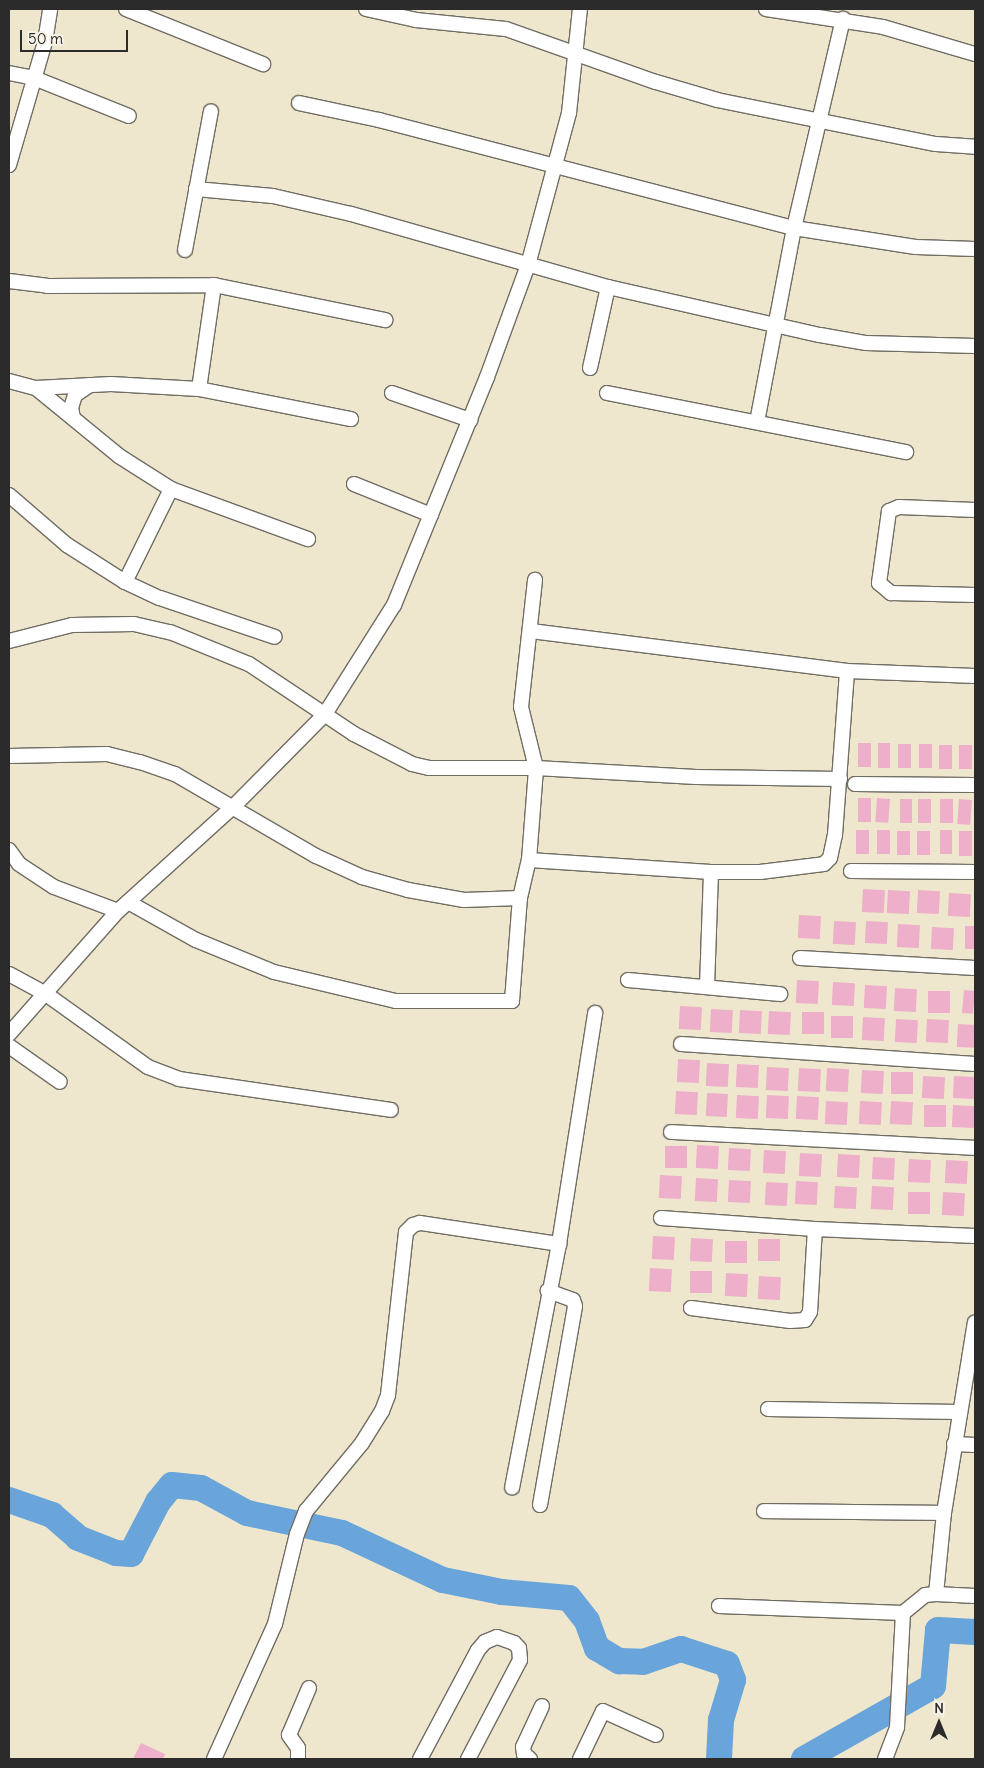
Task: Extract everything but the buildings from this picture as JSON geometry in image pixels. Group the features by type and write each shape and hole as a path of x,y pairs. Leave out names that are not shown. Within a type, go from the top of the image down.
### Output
{"street":[{"path":"9,165 34,78 50,9"},
{"path":"126,9 262,64"},
{"path":"366,9 416,20 506,29 577,55 717,100 936,144 975,147"},
{"path":"9,1034 123,906 234,806 325,714 394,605 470,420 528,265 556,168 569,113 577,55 580,9"},
{"path":"766,9 843,19 975,54"},
{"path":"757,422 794,228 843,19"},
{"path":"9,73 34,78 129,116"},
{"path":"299,103 379,120 556,168 794,228 916,247 975,249"},
{"path":"185,250 210,111"},
{"path":"196,189 273,196 439,237 528,265 608,287 774,325 866,343 975,346"},
{"path":"9,281 47,286 214,286 386,320"},
{"path":"199,389 214,286"},
{"path":"590,368 608,287"},
{"path":"9,381 36,388 90,385 199,389 351,419"},
{"path":"73,418 71,408 75,395 90,385"},
{"path":"36,388 118,456 171,489 308,539"},
{"path":"392,393 470,420"},
{"path":"607,393 906,452"},
{"path":"354,484 431,515"},
{"path":"126,582 171,489"},
{"path":"9,495 67,545 126,582 160,598 275,638"},
{"path":"975,510 899,507 889,511 879,583 891,592 975,595"},
{"path":"9,850 19,864 54,887 123,906 196,940 274,972 396,1001 512,1001 520,898 529,860 536,768 521,707 531,631 535,580"},
{"path":"9,641 72,625 134,624 170,632 249,664 354,734 412,764 429,768 536,768 696,777 840,779"},
{"path":"531,631 847,671 975,676"},
{"path":"529,860 711,872 760,872 824,864 830,858 835,835 847,671"},
{"path":"9,756 107,754 175,774 234,806 316,856 362,877 408,890 464,900 520,898"},
{"path":"855,784 975,785"},
{"path":"851,871 975,872"},
{"path":"706,987 711,872"},
{"path":"800,958 975,968"},
{"path":"9,974 46,994 148,1067 179,1079 390,1110"},
{"path":"628,980 780,994"},
{"path":"512,1487 548,1291 559,1244 595,1013"},
{"path":"681,1044 975,1064"},
{"path":"9,1046 60,1082"},
{"path":"671,1132 975,1148"},
{"path":"660,1218 815,1229 975,1236"},
{"path":"214,1759 276,1624 297,1534 306,1511 362,1443 382,1411 388,1395 406,1232 413,1225 420,1223 559,1244"},
{"path":"691,1308 790,1321 805,1320 810,1312 815,1229"},
{"path":"540,1506 575,1306 573,1300 548,1291"},
{"path":"936,1594 944,1513 954,1444 975,1328"},
{"path":"768,1409 959,1412"},
{"path":"954,1444 975,1445"},
{"path":"764,1511 944,1513"},
{"path":"719,1606 904,1613 925,1595 975,1596"},
{"path":"884,1759 896,1727 901,1686 904,1613"},
{"path":"420,1759 478,1650 485,1642 497,1637 519,1648 520,1660 468,1759"},
{"path":"298,1759 298,1748 289,1735 308,1688"},
{"path":"530,1759 524,1754 523,1747 542,1706"},
{"path":"580,1759 603,1711 656,1735"}],"waterway":[{"path":"9,1500 52,1515 78,1538 116,1553 131,1554 158,1502 172,1485 201,1488 247,1513 342,1533 443,1580 502,1592 569,1598 587,1621 597,1648 619,1661 643,1662 681,1649 727,1664 733,1680 721,1720 719,1759"},
{"path":"804,1759 933,1686 938,1630 975,1632"}]}
